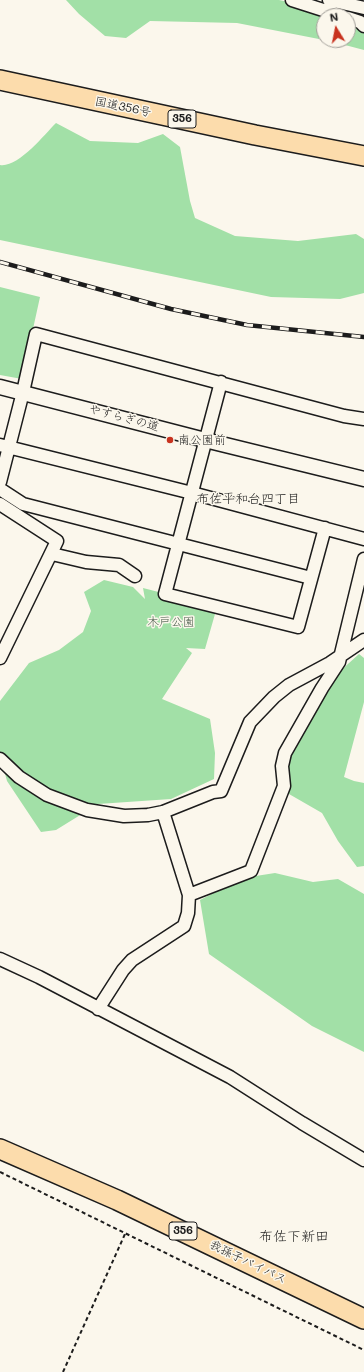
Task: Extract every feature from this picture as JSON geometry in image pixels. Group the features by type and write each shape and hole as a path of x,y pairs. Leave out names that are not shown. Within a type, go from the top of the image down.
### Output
{"highway":[{"name":"国道356号","path":"0,80 232,130 364,156"},
{"name":"我孫子バイパス","path":"0,1149 118,1200 364,1318"}],"street":[{"path":"292,0 317,8"},
{"path":"329,0 364,8"},
{"path":"0,482 5,446 23,392 36,334 221,382 344,416 364,419"},
{"path":"221,382 165,594 298,627 325,528"},
{"name":"やすらぎの道","path":"0,387 364,479"},
{"path":"5,446 192,493 364,539"},
{"path":"0,489 23,504 311,578"},
{"path":"0,504 57,542 0,658"},
{"path":"52,554 86,562 119,565 135,576"},
{"path":"189,895 251,871 284,786 282,766 285,754 322,688 339,662 364,559"},
{"path":"0,759 19,777 47,795 86,810 124,816 148,815 163,812 214,792 221,791 250,722 274,697 289,685 330,663 341,654 364,640"},
{"path":"98,1009 123,970 132,960 184,926 188,913 189,895 163,812"},
{"path":"0,959 39,977 230,1077 364,1160"}],"path":[{"path":"0,1172 364,1350"},
{"path":"63,1372 125,1234"}],"green space":[{"path":"66,0 279,0 317,8 316,38 237,23 150,21 126,38 105,36 79,14"},
{"path":"356,16 364,18 364,50 356,48"},
{"path":"56,123 90,141 138,143 163,134 180,147 190,201 195,218 235,236 298,241 356,234 364,239 364,293 340,299 271,297 0,240 0,165 7,165 15,161 30,150"},
{"path":"0,287 40,297 22,379 0,375"},
{"name":"木戸公園","path":"104,580 133,587 145,599 143,588 217,607 205,649 186,648 192,653 162,699 210,719 215,753 214,779 171,799 98,804 56,830 41,832 7,781 0,755 0,701 29,663 59,650 83,632 91,611 84,592"},
{"path":"359,654 364,658 364,702 344,777 364,783 364,866 357,867 338,841 322,813 289,794 281,752 306,702"},
{"path":"275,873 313,882 338,879 364,894 364,1052 312,1026 209,954 200,900 243,878"}],"railway":[{"path":"0,262 171,309 247,325 364,337"}],"place":[{"name":"南公園前","path":"170,440"}],"district":[{"name":"布佐平和台四丁目","path":"248,499"},
{"name":"布佐下新田","path":"294,1237"}]}
